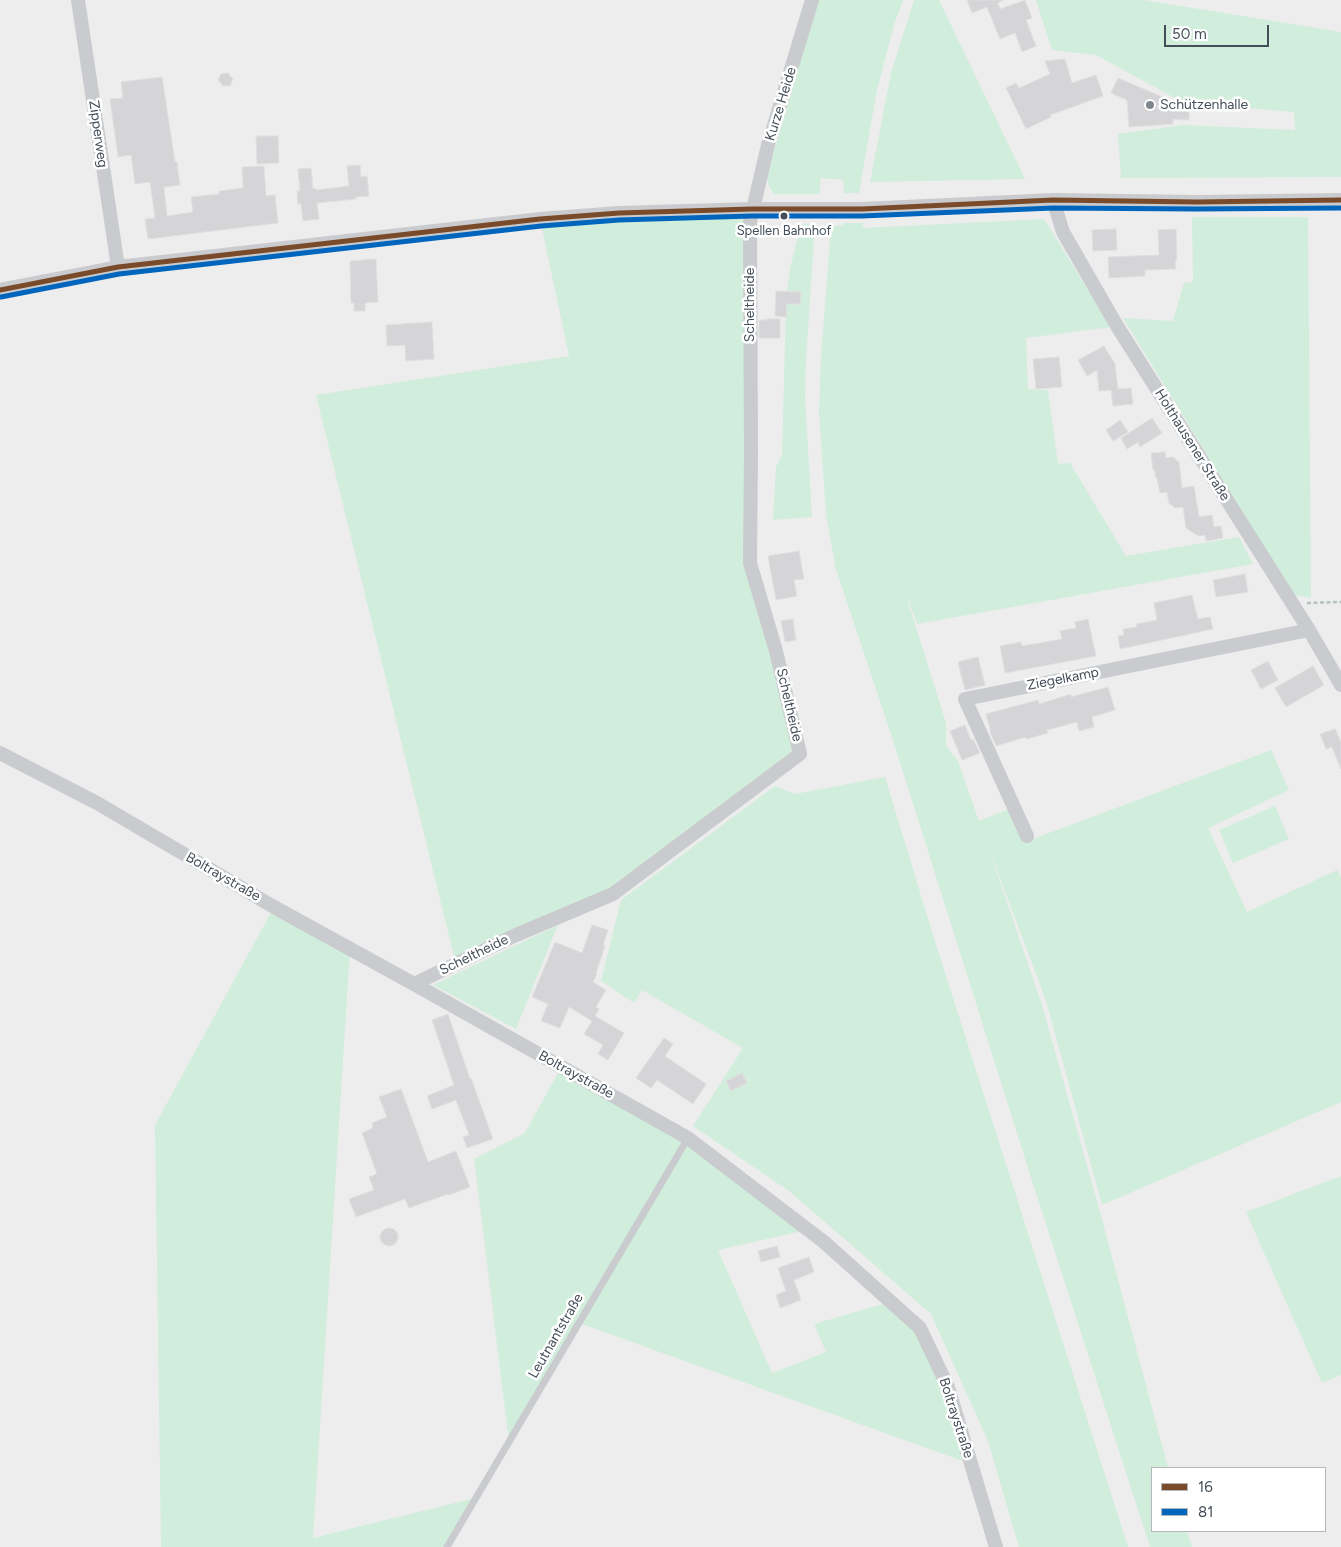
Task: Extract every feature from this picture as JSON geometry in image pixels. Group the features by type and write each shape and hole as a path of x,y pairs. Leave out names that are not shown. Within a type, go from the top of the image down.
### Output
{"street":[{"name":"Zipperweg","path":"78,0 118,267"},
{"name":"Kurze Heide","path":"752,209 768,145 812,0"},
{"path":"0,290 118,267 540,219 620,212 862,209 1053,200 1197,202 1341,200"},
{"name":"Holthausener Straße","path":"1053,200 1063,232 1117,326 1309,630 1341,685"},
{"name":"Scheltheide","path":"414,984 516,935 613,894 800,754 776,651 750,563 749,334 750,222 752,209"},
{"name":"Ziegelkamp","path":"1027,836 965,699 1309,630"},
{"name":"Boltraystraße","path":"0,752 97,803 274,907 688,1138 824,1242 920,1328 948,1387 996,1547"}],"lane":[{"name":"Leutnantstraße","path":"447,1547 688,1138"}],"path":[{"path":"1293,605 1341,602"}],"green space":[{"path":"817,0 903,0 894,25 877,90 859,193 844,193 843,180 821,178 819,194 774,194 768,184 767,176"},
{"path":"914,0 939,0 1025,179 870,182 891,73"},
{"path":"1036,0 1144,0 1341,32 1341,177 1121,178 1118,134 1183,125 1295,130 1294,112 1184,103 1096,55 1052,50"},
{"path":"752,209 750,563 800,754 613,894 456,964 316,395 569,356 540,219"},
{"path":"1192,217 1308,217 1311,598 1293,595 1123,318 1173,321 1184,283 1193,282"},
{"path":"1044,219 1111,327 1026,338 1028,389 1048,390 1058,464 1070,463 1126,556 1239,537 1253,564 917,624 904,589 946,723 946,746 958,761 979,821 1011,808 1025,842 1271,750 1289,790 1208,828 1247,912 1337,870 1341,877 1341,1102 1102,1205 1046,1001 988,846 1042,1005 1099,1208 1168,1467 1151,1467 1151,1532 1187,1532 1192,1547 1150,1547 891,734 836,569 826,515 819,412 821,357 831,226 843,225 843,223 863,223 863,228"},
{"path":"803,224 815,224 805,397 812,517 773,520 776,467 782,455 786,304 800,304 800,292 787,291 790,269"},
{"path":"885,777 933,935 1128,1547 1019,1547 988,1441 931,1314 789,1191 693,1126 743,1048 642,990 634,1003 601,981 621,900 775,786 795,794"},
{"path":"1275,806 1289,839 1233,863 1219,830"},
{"path":"274,907 350,949 313,1538 475,1498 447,1547 161,1547 155,1125"},
{"path":"558,925 516,1029 433,985"},
{"path":"561,1067 688,1138 807,1230 718,1250 772,1373 826,1352 814,1324 890,1302 920,1328 971,1464 579,1323 509,1441 474,1159 525,1133"},
{"path":"1341,1176 1341,1375 1322,1383 1246,1212"}],"building":[{"path":"967,0 1003,0 998,3 1000,9 1025,0 1032,18 1026,20 1036,46 1022,52 1015,33 1000,39 987,7 972,13"},
{"path":"1065,59 1072,83 1096,75 1103,96 1050,115 1051,117 1026,129 1006,88 1016,83 1019,88 1050,74 1045,61"},
{"path":"228,73 233,79 230,86 223,86 218,80 221,74"},
{"path":"162,77 180,185 164,187 167,216 193,212 191,197 219,194 219,191 243,188 242,167 264,166 266,196 275,195 278,223 148,239 145,219 155,218 150,182 135,184 131,155 118,157 110,99 123,98 121,82"},
{"name":"Schützenhalle","path":"1118,78 1172,101 1172,108 1189,109 1189,120 1173,119 1173,124 1129,127 1127,100 1111,93"},
{"path":"256,136 278,136 279,163 257,164"},
{"path":"360,165 361,177 367,176 369,196 317,203 319,219 303,221 301,204 298,204 297,191 300,191 298,169 311,168 313,189 316,188 316,190 349,186 347,166"},
{"path":"1116,229 1117,250 1093,251 1092,230"},
{"path":"1176,229 1176,269 1145,270 1145,276 1109,278 1108,257 1159,255 1158,230"},
{"path":"376,259 378,302 365,303 365,311 354,311 354,303 351,303 350,261"},
{"path":"776,291 801,292 800,304 786,304 787,317 775,316"},
{"path":"780,319 780,338 759,338 759,320"},
{"path":"432,322 434,359 406,361 405,345 387,346 386,325"},
{"path":"1104,346 1115,364 1118,389 1131,388 1133,404 1113,406 1111,390 1099,391 1097,370 1087,376 1078,360"},
{"path":"1059,357 1062,387 1036,389 1033,359"},
{"path":"1152,418 1162,433 1140,447 1138,442 1127,449 1121,438"},
{"path":"1120,420 1128,432 1113,441 1106,430"},
{"path":"1165,452 1166,458 1173,457 1179,462 1182,488 1194,486 1199,517 1212,515 1214,527 1221,526 1223,538 1206,541 1205,535 1198,536 1186,528 1183,507 1175,508 1169,503 1167,492 1160,493 1153,469 1151,453"},
{"path":"799,551 804,579 794,580 797,596 776,600 768,556"},
{"path":"1245,574 1248,592 1216,597 1213,580"},
{"path":"1192,595 1198,619 1210,617 1213,629 1120,649 1118,636 1124,635 1123,629 1137,627 1136,624 1157,620 1154,603"},
{"path":"793,619 796,640 785,642 781,621"},
{"path":"1088,619 1096,656 1005,673 1000,646 1021,642 1022,646 1062,639 1060,631 1076,628 1075,622"},
{"path":"978,657 985,685 965,690 958,662"},
{"path":"1268,661 1278,680 1261,689 1251,670"},
{"path":"1313,666 1324,685 1286,707 1275,688"},
{"path":"1108,687 1115,710 1092,717 1094,727 1079,731 1077,722 1047,730 1048,733 996,746 990,732 986,714 1038,700 1039,704 1071,694 1071,697"},
{"path":"965,725 971,740 973,739 980,753 962,760 950,731"},
{"path":"1335,729 1341,742 1341,769 1332,747 1326,749 1320,734"},
{"path":"592,925 608,930 597,974 593,982 606,990 596,1007 599,1009 595,1016 624,1033 608,1060 598,1054 603,1045 584,1034 592,1021 569,1007 560,1028 541,1021 548,1004 532,997 555,942 582,953"},
{"path":"448,1014 493,1139 467,1148 463,1137 469,1135 456,1100 432,1109 427,1096 454,1085 432,1020"},
{"path":"664,1038 673,1044 665,1056 706,1084 693,1104 657,1080 651,1088 636,1078"},
{"path":"742,1073 747,1083 731,1091 726,1081"},
{"path":"401,1089 428,1162 456,1151 470,1187 409,1208 405,1199 356,1217 349,1199 374,1190 369,1177 377,1174 362,1133 373,1128 372,1123 387,1117 379,1097"},
{"path":"389,1228 395,1231 398,1237 395,1243 389,1246 383,1243 380,1237 383,1231"},
{"path":"777,1246 780,1257 761,1262 758,1251"},
{"path":"809,1257 814,1272 794,1280 801,1300 780,1308 776,1295 786,1291 778,1268"}],"transit line":[{"name":"16","path":"0,290 118,267 540,219 619,213 752,209 862,209 1053,200 1197,202 1341,200"},
{"name":"81","path":"1,297 119,274 541,226 619,220 752,216 862,216 1053,208 1341,208"}],"place":[{"name":"Schützenhalle","path":"1150,105"},
{"name":"Spellen Bahnhof","path":"784,216"}]}
